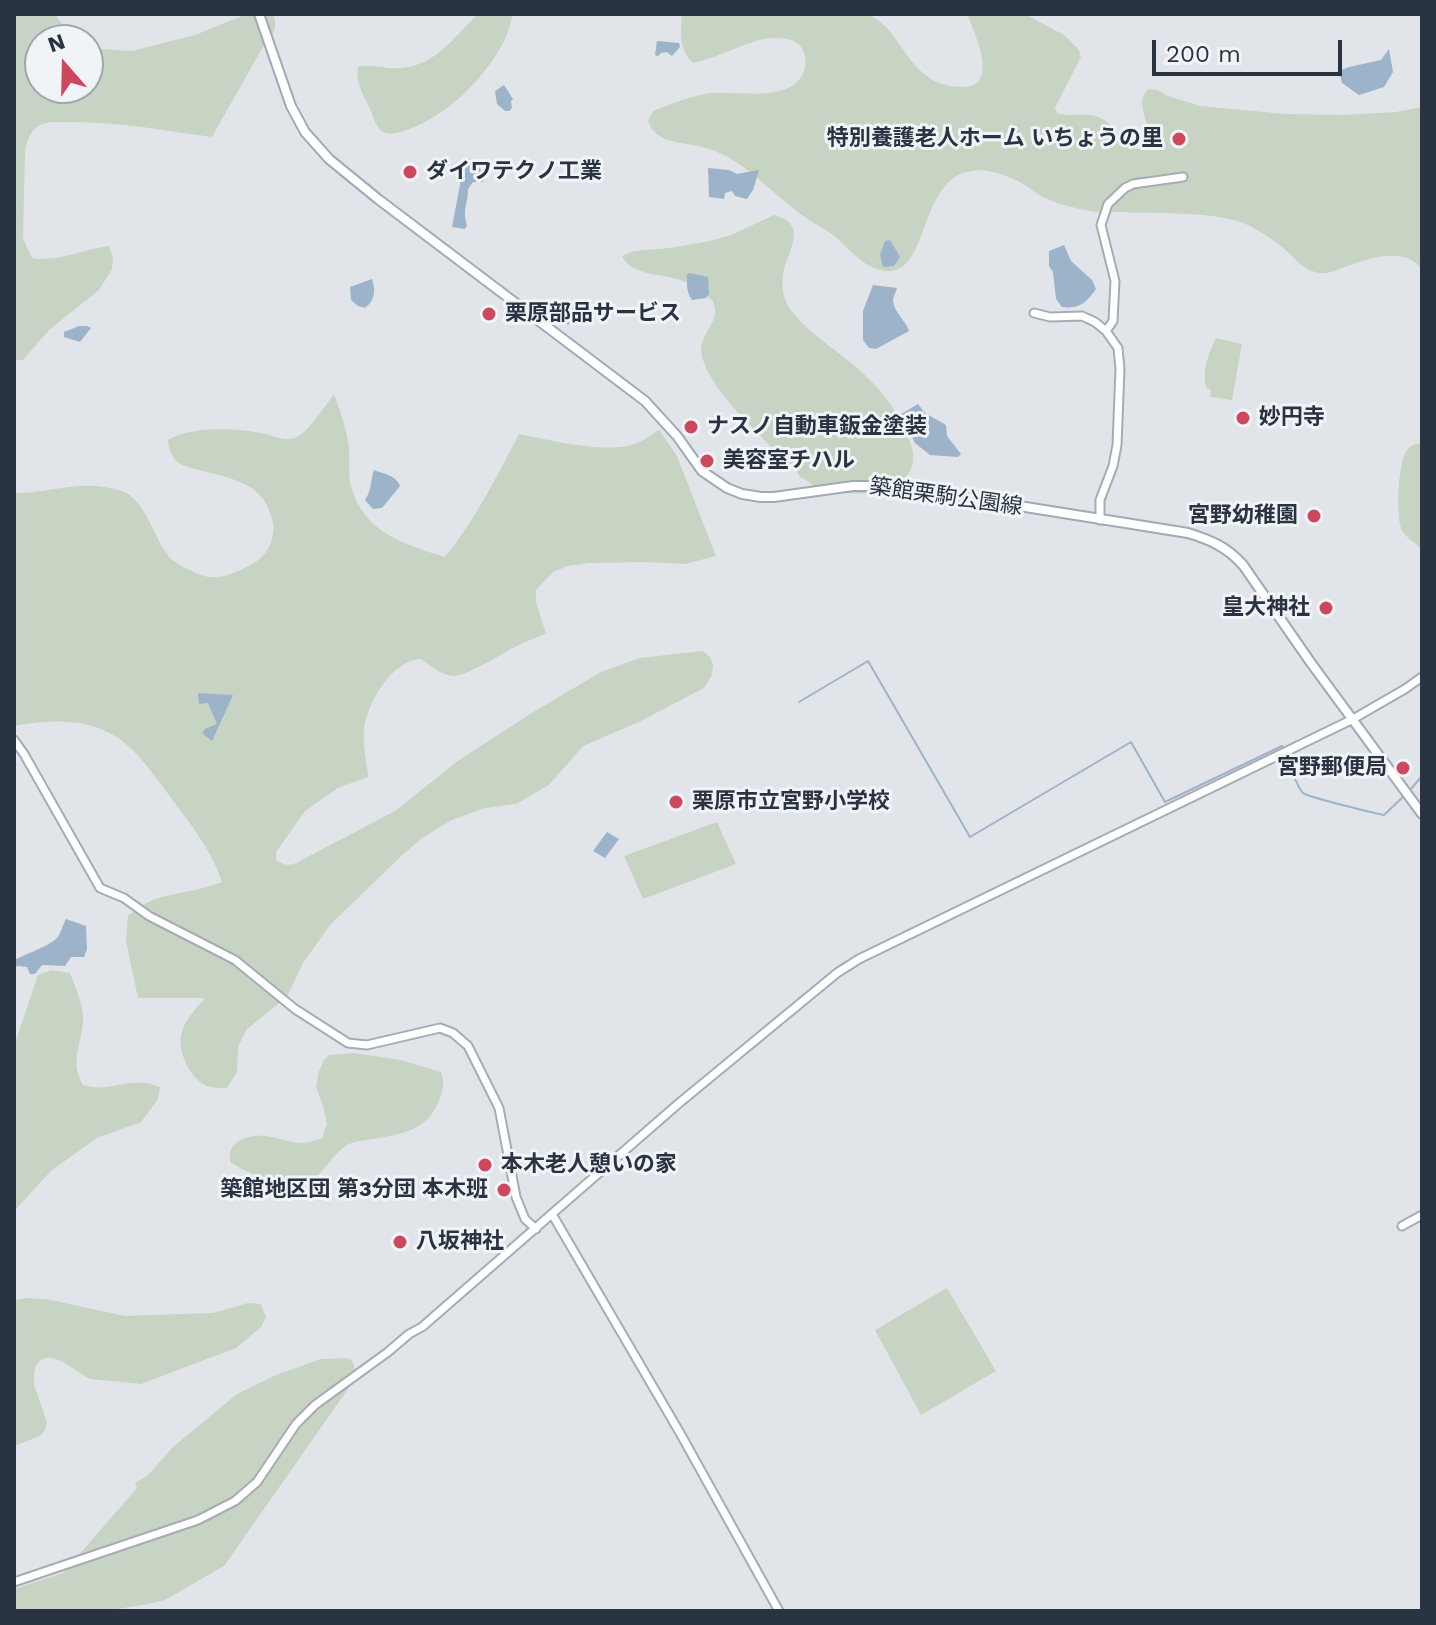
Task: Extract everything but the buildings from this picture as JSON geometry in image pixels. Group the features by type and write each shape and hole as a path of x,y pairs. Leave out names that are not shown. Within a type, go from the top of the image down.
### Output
{"main road":[{"name":"築館栗駒公園線","path":"259,14 291,106 305,132 329,159 645,401 677,436 702,471 713,480 742,494 761,497 853,486 883,486 1207,538 1230,552 1243,565 1422,814"}],"street":[{"path":"1106,331 1113,321 1115,300 1115,281 1101,225 1108,204 1133,184 1183,177"},
{"path":"1034,313 1050,317 1082,316 1106,331 1118,348 1117,445 1100,500 1100,520"},
{"path":"14,1582 198,1520 235,1501 257,1482 296,1424 315,1405 422,1327 837,973 859,959 1353,719 1422,677"},
{"path":"14,740 100,888 124,898 149,916 235,960 295,1009 348,1043 367,1045 440,1028 453,1033 468,1046 499,1108 516,1197 525,1219 536,1229"},
{"path":"552,1214 680,1433 779,1611"},
{"path":"1402,1226 1422,1215"}],"green space":[{"path":"14,14 55,14 62,24 24,24 24,104 104,104 104,49 132,51 195,35 247,14 273,14 273,34 212,137 83,122 46,123 31,133 25,151 23,238 32,258 60,257 109,246 113,258 112,269 99,290 49,330 23,360 14,360"},
{"path":"478,14 513,14 505,40 475,83 451,105 423,123 388,134 379,129 360,88 358,67 414,66 444,48"},
{"path":"682,14 867,14 889,31 923,73 935,81 963,87 975,84 983,70 980,50 967,14 1025,14 1064,35 1079,50 1081,57 1055,108 1057,113 1097,117 1109,123 1128,145 1140,149 1149,147 1142,102 1148,89 1200,106 1285,114 1345,115 1422,107 1422,269 1407,258 1388,256 1329,273 1315,272 1301,265 1267,236 1227,218 1084,210 1048,199 1005,176 977,170 954,178 942,191 911,257 901,267 879,270 863,262 836,237 803,216 732,160 704,147 662,138 652,128 648,121 653,111 682,100 705,94 773,92 792,86 803,75 806,60 801,46 787,39 768,38 693,63 683,46"},
{"path":"774,215 785,219 794,232 782,280 789,306 805,326 876,386 893,408 910,441 913,457 908,474 881,491 864,494 825,491 800,477 738,413 704,363 701,348 714,317 713,301 685,282 632,267 622,256 634,251 710,241"},
{"path":"1216,338 1242,344 1232,400 1210,397 1211,390 1206,387 1206,362"},
{"path":"334,394 347,434 350,481 357,502 376,526 415,547 445,557 476,513 519,434 605,448 635,444 659,430 677,456 716,556 685,564 643,562 568,566 553,572 536,590 536,602 546,634 460,675 445,674 421,659 400,667 382,686 369,710 364,733 368,777 338,788 305,811 276,852 276,860 286,864 296,863 395,811 459,760 601,672 640,658 703,651 713,664 712,675 704,688 639,722 583,746 549,785 516,804 485,808 452,820 422,838 330,925 303,963 287,997 247,1029 238,1047 237,1072 227,1088 212,1087 201,1083 191,1072 181,1043 187,1020 205,998 138,998 126,941 128,916 148,902 222,882 195,830 152,772 115,736 73,722 14,726 14,493 80,486 122,491 136,501 172,559 200,575 227,575 253,564 268,549 274,528 269,510 250,487 175,460 168,440 189,432 213,429 250,431 292,439 306,430"},
{"path":"1422,443 1422,551 1403,531 1398,501 1403,458 1409,448"},
{"path":"717,822 736,864 643,899 624,856"},
{"path":"52,970 70,973 81,1005 83,1025 77,1067 83,1085 102,1087 139,1082 160,1087 158,1099 141,1122 97,1138 52,1170 14,1211 14,1046 38,975"},
{"path":"353,1053 401,1060 441,1072 443,1080 439,1101 428,1119 412,1129 349,1144 319,1174 305,1182 288,1184 271,1181 231,1163 231,1150 244,1138 269,1137 303,1143 322,1138 327,1124 316,1087 319,1071 329,1055"},
{"path":"947,1288 996,1371 921,1415 875,1330"},
{"path":"28,1298 125,1316 213,1313 248,1303 261,1304 266,1317 261,1327 236,1348 141,1384 90,1379 53,1358 39,1361 35,1368 34,1385 47,1422 45,1430 40,1436 14,1446 14,1300"},
{"path":"321,1359 352,1360 355,1379 224,1566 165,1600 143,1605 104,1611 14,1611 14,1589 63,1573 137,1488 135,1483 147,1476 174,1446 237,1394 276,1375"}],"water":[{"path":"657,41 679,43 680,47 672,56 667,52 658,56 655,55"},
{"path":"1389,49 1393,72 1384,87 1359,95 1342,83 1339,71 1381,60"},
{"path":"504,85 513,99 509,111 497,104 495,91"},
{"path":"465,158 481,162 480,169 486,176 483,182 473,182 468,189 465,229 452,227"},
{"path":"708,168 737,174 759,170 747,199 735,196 732,191 725,193 724,199 709,197"},
{"path":"890,240 900,257 894,266 883,267 880,255 885,241"},
{"path":"1064,245 1071,261 1092,280 1096,289 1086,301 1074,307 1062,307 1056,299 1053,272 1049,266 1049,251"},
{"path":"689,273 708,277 709,294 706,298 692,300 687,288"},
{"path":"372,279 373,298 365,308 358,306 351,300 350,287"},
{"path":"873,285 897,288 894,305 909,331 876,349 869,348 863,340 863,311"},
{"path":"573,303 581,310 580,314 568,325 560,322 559,317"},
{"path":"79,326 91,328 80,342 64,337 64,332"},
{"path":"918,404 925,413 946,425 947,436 961,454 958,457 930,455 915,443 901,414"},
{"path":"374,470 393,477 400,486 382,508 373,509 365,500"},
{"path":"198,693 233,695 212,741 202,733 217,724 208,703 199,704"},
{"path":"607,832 619,839 605,858 593,851"},
{"path":"66,919 86,926 87,949 84,957 71,957 65,966 42,965 35,974 30,974 27,967 14,967 14,960 54,941"}],"waterway":[{"path":"799,702 868,661 970,837 1131,742 1165,802 1282,746 1297,784 1307,795 1384,815 1405,795"},
{"path":"1410,790 1422,776"}],"place":[{"name":"特別養護老人ホーム いちょうの里","path":"1179,139"},
{"name":"ダイワテクノ工業","path":"410,172"},
{"name":"栗原部品サービス","path":"489,314"},
{"name":"妙円寺","path":"1243,418"},
{"name":"ナスノ自動車鈑金塗装","path":"691,427"},
{"name":"美容室チハル","path":"707,461"},
{"name":"宮野幼稚園","path":"1314,516"},
{"name":"皇大神社","path":"1326,608"},
{"name":"宮野郵便局","path":"1403,768"},
{"name":"栗原市立宮野小学校","path":"676,802"},
{"name":"本木老人憩いの家","path":"485,1165"},
{"name":"築館地区団 第3分団 本木班","path":"504,1190"},
{"name":"八坂神社","path":"400,1242"}]}
